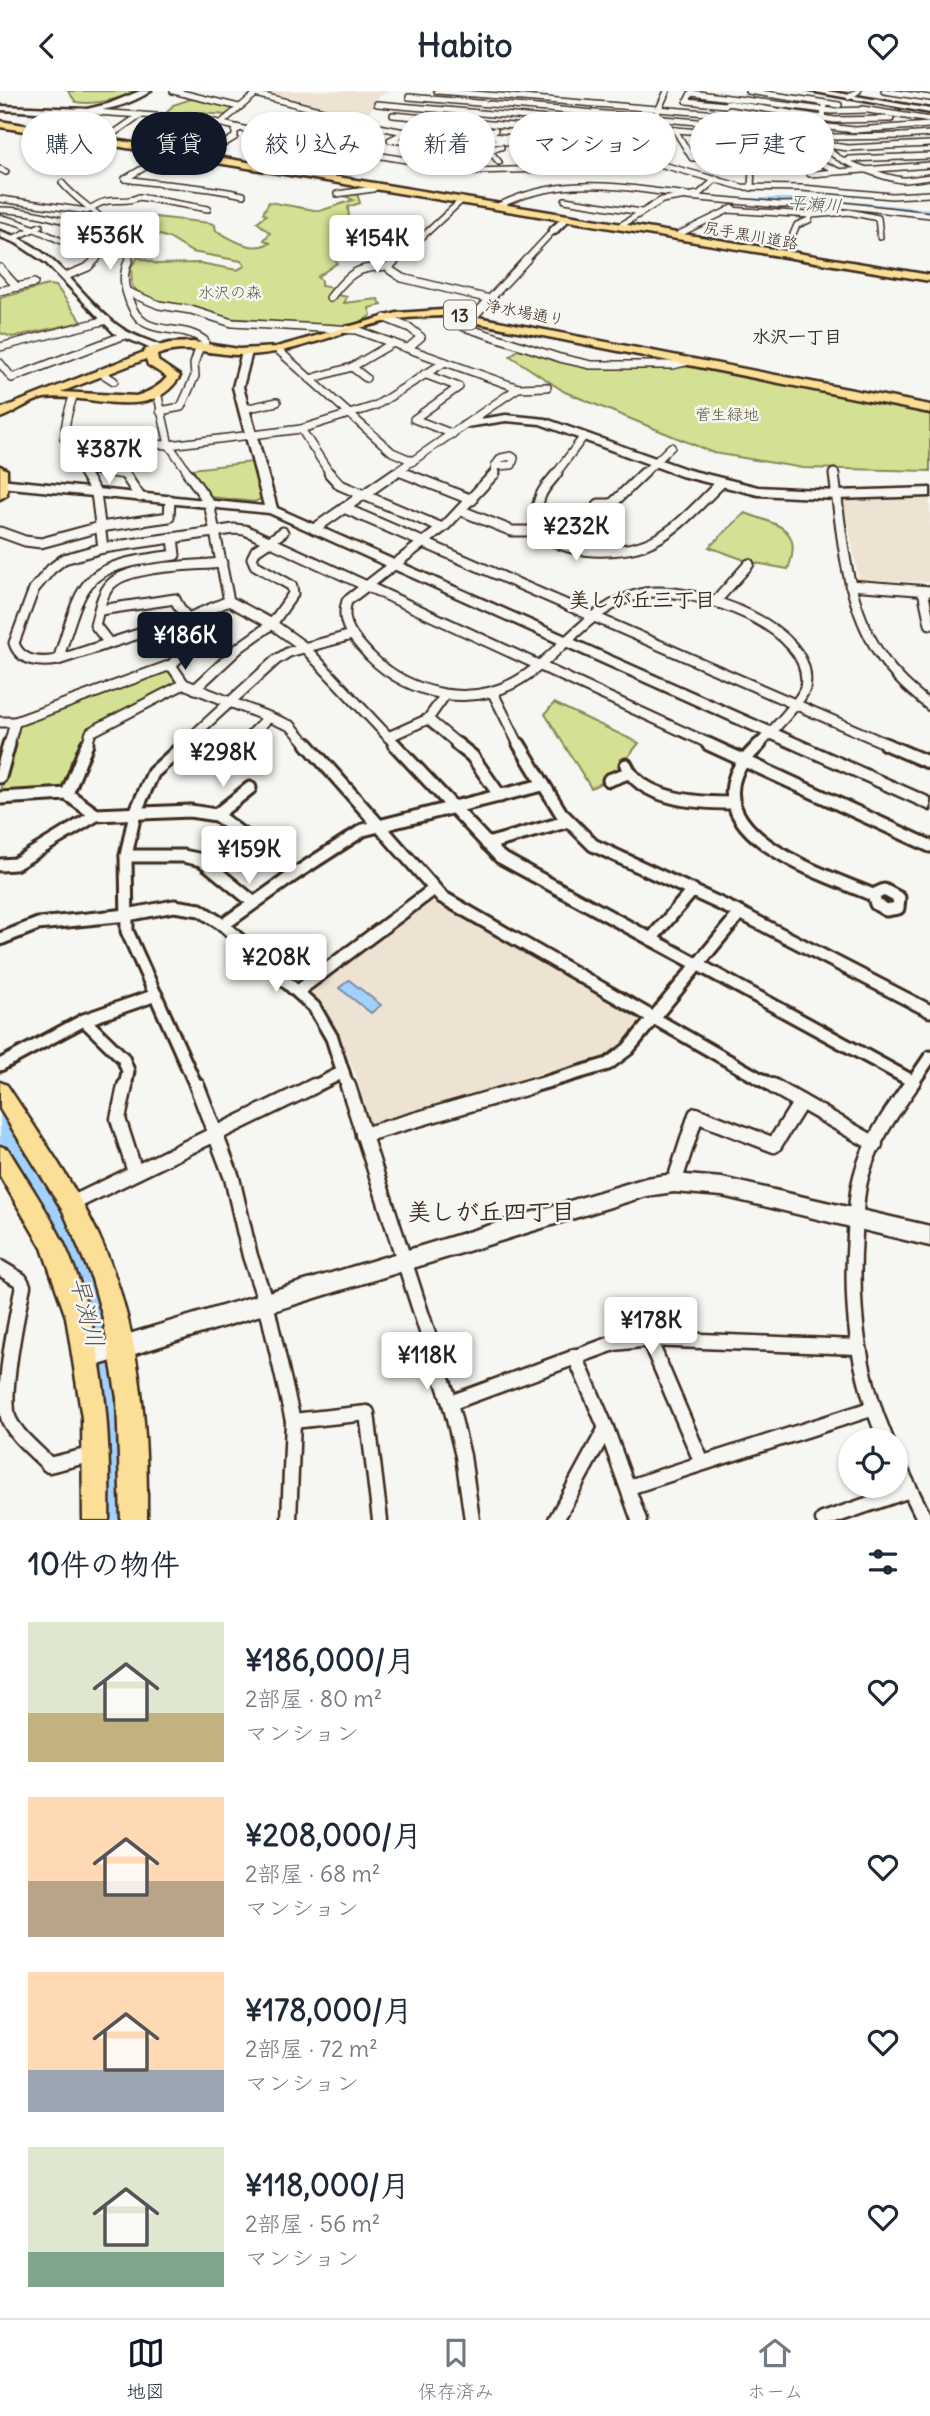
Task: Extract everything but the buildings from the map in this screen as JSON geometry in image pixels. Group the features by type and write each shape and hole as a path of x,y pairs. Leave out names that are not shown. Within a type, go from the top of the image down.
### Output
{"main road":[{"name":"尻手黒川道路","path":"0,124 21,127"},
{"name":"尻手黒川道路","path":"310,175 930,280"},
{"name":"尻手黒川道路","path":"567,218 930,280"},
{"name":"浄水場通り","path":"0,414 40,395 154,350 202,347 247,352 278,350 385,318 422,313 472,317 930,408"},
{"path":"154,350 152,363 174,376 158,392"},
{"name":"13","path":"40,395 137,400 158,392"},
{"path":"0,1091 71,1204 100,1270 104,1352 97,1453 96,1520"},
{"path":"0,1156 56,1253 68,1286 132,1405 136,1471 134,1520"}],"street":[{"path":"0,109 77,112 110,106 147,91"},
{"path":"173,91 239,107"},
{"path":"399,118 391,117 415,91"},
{"path":"437,91 700,112"},
{"path":"657,112 667,91"},
{"path":"721,112 738,91"},
{"path":"748,91 866,110 893,117"},
{"path":"816,91 902,107 930,117"},
{"path":"849,97 858,91"},
{"path":"884,91 914,93 928,98 930,117"},
{"path":"569,111 581,92"},
{"path":"227,118 258,93 363,124 399,131"},
{"path":"601,104 606,93"},
{"path":"780,112 687,101 691,93 822,110 866,110"},
{"path":"822,110 833,95"},
{"path":"485,112 496,96"},
{"path":"409,97 581,112"},
{"path":"377,104 460,112"},
{"path":"892,128 893,117 902,107"},
{"path":"834,119 855,121 930,117"},
{"path":"834,128 892,128 930,117"},
{"path":"495,125 509,126"},
{"path":"495,130 498,125"},
{"path":"227,126 239,129 278,130 297,142 462,169 509,168"},
{"path":"892,128 929,157"},
{"path":"227,141 239,129"},
{"path":"676,132 690,155"},
{"path":"834,137 856,139 930,134"},
{"path":"399,135 390,139 399,140"},
{"path":"495,137 509,142"},
{"path":"495,140 509,140"},
{"path":"834,147 860,149 930,144"},
{"path":"499,162 489,150 509,146"},
{"path":"834,155 901,180 930,177"},
{"path":"841,159 929,157"},
{"path":"802,188 808,176 930,165"},
{"path":"676,168 751,188 802,188 898,196 930,194"},
{"path":"834,169 841,172"},
{"path":"132,175 125,179 174,187 220,189 243,195"},
{"path":"555,175 557,186"},
{"path":"751,188 752,175"},
{"path":"620,226 662,200 699,194 716,179"},
{"path":"62,183 66,191 89,211"},
{"path":"498,206 539,189 587,183 751,204 788,206 815,203 930,212"},
{"path":"337,194 373,189 377,186"},
{"path":"853,205 861,193"},
{"path":"898,196 905,209"},
{"path":"89,211 99,201 112,198 133,200 139,197 210,207 200,215"},
{"path":"0,199 97,214 116,235 128,243 124,250 123,283 128,292 130,310 144,324 154,329 199,335 205,341 194,364 195,376 181,407 160,411"},
{"path":"828,199 853,205 930,212"},
{"path":"330,298 352,271 366,266 390,266 462,200"},
{"path":"565,200 640,212"},
{"path":"677,236 728,210 751,204"},
{"path":"728,210 811,215 853,205 878,218 880,237"},
{"path":"0,209 24,210 59,218 106,243 108,248"},
{"path":"793,234 797,225 809,220 811,215"},
{"path":"0,218 37,227 82,250 101,254"},
{"path":"14,238 59,218"},
{"path":"567,218 464,327 576,362 641,366 673,365 689,361"},
{"path":"0,234 38,250 107,320 125,335 154,350"},
{"path":"66,277 88,267 108,248 124,250"},
{"path":"390,266 390,270 402,278 490,299"},
{"path":"0,268 17,287"},
{"path":"0,291 34,283"},
{"path":"128,292 159,305 191,310 232,323 350,329 518,387 547,387"},
{"path":"385,318 410,328 421,337 408,348"},
{"path":"0,347 107,320"},
{"path":"0,363 12,378 125,335"},
{"path":"310,379 352,367 393,343"},
{"path":"278,350 392,452 413,461"},
{"path":"247,352 238,387 271,510"},
{"path":"64,439 169,445 301,429 375,406 445,362"},
{"path":"352,367 366,379"},
{"path":"100,372 114,381"},
{"path":"424,374 459,387 414,419 453,434"},
{"path":"314,529 518,387"},
{"path":"158,392 169,445 209,503 229,601"},
{"path":"74,397 65,421 64,439 96,493 103,548"},
{"path":"244,409 277,402"},
{"path":"467,423 524,419 552,424 656,463 721,483 772,492 836,495 930,492"},
{"path":"301,429 334,480 442,527"},
{"path":"584,436 541,494 538,519 543,531 553,540 572,548 612,553 644,546 666,534 721,483"},
{"path":"593,523 602,513 616,510 612,504 671,447"},
{"path":"495,465 495,476 462,511 347,601 343,609 346,626 352,635 386,670 424,689 445,695 493,693 517,684 540,667 612,604 642,594 682,592 716,601 760,623 801,657 806,668 807,684 794,704 744,761 732,786 731,803 747,832 778,851 873,895"},
{"path":"81,469 124,473 140,497"},
{"path":"399,471 472,500"},
{"path":"834,474 850,585 858,617 895,677 930,706"},
{"path":"0,483 271,510 930,804"},
{"path":"0,532 24,541 41,543 100,527 169,517 170,500"},
{"path":"344,508 930,763"},
{"path":"462,511 514,532 526,534 543,531"},
{"path":"229,601 188,618 58,660 43,663 21,656 15,649 14,643 34,589 51,569 64,559 103,548 215,531 245,530 363,587 930,846"},
{"path":"67,795 75,767 85,754 91,732 189,687 272,624 293,594 292,586 255,565 254,554 283,532"},
{"path":"58,660 81,590 90,576 127,561 174,555 173,538"},
{"path":"109,643 95,625 110,586 125,576 222,563"},
{"path":"716,601 749,564"},
{"path":"850,585 927,591 930,624"},
{"path":"0,722 15,722 171,665 202,635 188,618 181,614 174,599 100,610"},
{"path":"229,601 272,624 304,647 500,857 914,1082"},
{"path":"289,1520 293,1421 266,1303 250,1256 232,1178 156,995 130,942 126,856 135,813 153,773 276,660 304,647 352,635"},
{"path":"171,665 189,687 290,726 442,897 875,1144"},
{"path":"493,693 542,785 566,822 593,845 740,913 930,1011"},
{"path":"388,737 429,720 436,714 445,695"},
{"path":"241,745 269,717"},
{"path":"429,720 472,756 500,796"},
{"path":"0,777 15,722"},
{"path":"609,780 627,769 635,781 651,789 710,804 731,803"},
{"path":"223,925 253,902 363,830 542,785"},
{"path":"216,815 250,787"},
{"path":"0,798 67,795 96,815"},
{"path":"0,865 15,864 96,815 190,811 216,815 295,874"},
{"path":"487,844 566,822"},
{"path":"126,856 183,856 202,860 253,902"},
{"path":"298,991 433,889"},
{"path":"650,939 693,890"},
{"path":"0,940 38,925 127,915 174,906 188,907 200,910 223,925 314,1007 332,1038 450,1403 463,1456 472,1520"},
{"path":"363,1135 608,1064 628,1049 656,1019 740,913"},
{"path":"0,1065 84,1020 156,995"},
{"path":"84,1020 123,1058 128,1071 118,1119 135,1172"},
{"path":"880,1428 871,1409 857,1347 850,1286 862,1172 875,1144 930,1057"},
{"path":"71,1204 216,1136 342,1072"},
{"path":"674,1183 696,1115 774,1145 801,1102"},
{"path":"104,1352 619,1194 674,1183 722,1187 930,1235"},
{"path":"0,1268 20,1280 23,1286 4,1377 2,1394 7,1417 49,1465 97,1453"},
{"path":"450,1403 614,1343 649,1339 857,1347"},
{"path":"649,1339 702,1462"},
{"path":"575,1356 606,1428 639,1520"},
{"path":"629,1487 871,1409"},
{"path":"293,1421 367,1413 380,1520"},
{"path":"556,1520 606,1428"},
{"path":"908,1486 925,1520"},
{"path":"823,1520 910,1490"}],"shaded area":[{"path":"266,91 388,91 375,100 378,102 369,112 325,112 261,94"},
{"path":"930,497 930,582 859,580 843,499"},
{"path":"433,899 644,1020 622,1047 590,1064 369,1127 357,1077 327,1012 310,991"}],"green space":[{"path":"68,91 140,91 108,101 84,103 76,102"},
{"path":"191,99 235,108 227,115 227,112 167,112 173,105"},
{"name":"水沢の森","path":"357,193 360,203 348,207 349,218 381,227 388,236 377,242 379,251 363,244 342,244 342,250 335,256 337,263 317,277 321,280 321,286 340,289 338,295 347,297 344,303 378,299 382,305 369,308 371,315 359,322 335,326 226,318 194,307 159,302 141,295 132,286 131,267 138,257 157,264 200,263 237,270 245,266 241,261 192,252 169,238 122,223 140,222 146,216 210,223 215,225 216,231 242,244 262,246 270,243 264,240 270,233 257,222 266,215 263,213 269,202 320,211 353,200 345,196"},
{"path":"48,285 56,286 82,322 12,337 0,333 0,298"},
{"name":"菅生緑地","path":"519,349 585,365 626,369 694,366 930,412 930,471 803,468 714,453 565,392 510,356"},
{"path":"252,462 261,499 254,502 211,497 191,469"},
{"path":"745,513 777,525 790,536 793,545 788,569 750,562 709,547"},
{"path":"169,668 180,683 88,730 82,749 71,760 65,791 0,795 18,723"},
{"path":"554,703 639,743 622,764 624,772 591,788 545,714"}],"water":[{"path":"349,980 381,1005 371,1013 339,988"}],"waterway":[{"name":"平瀬川","path":"739,201 814,201 930,212"},
{"name":"早渕川","path":"0,1123 61,1230 87,1298 102,1361 106,1393 111,1457 110,1520"}],"district":[{"name":"水沢一丁目","path":"797,336"},
{"name":"美しが丘三丁目","path":"642,599"},
{"name":"美しが丘四丁目","path":"491,1211"}]}
